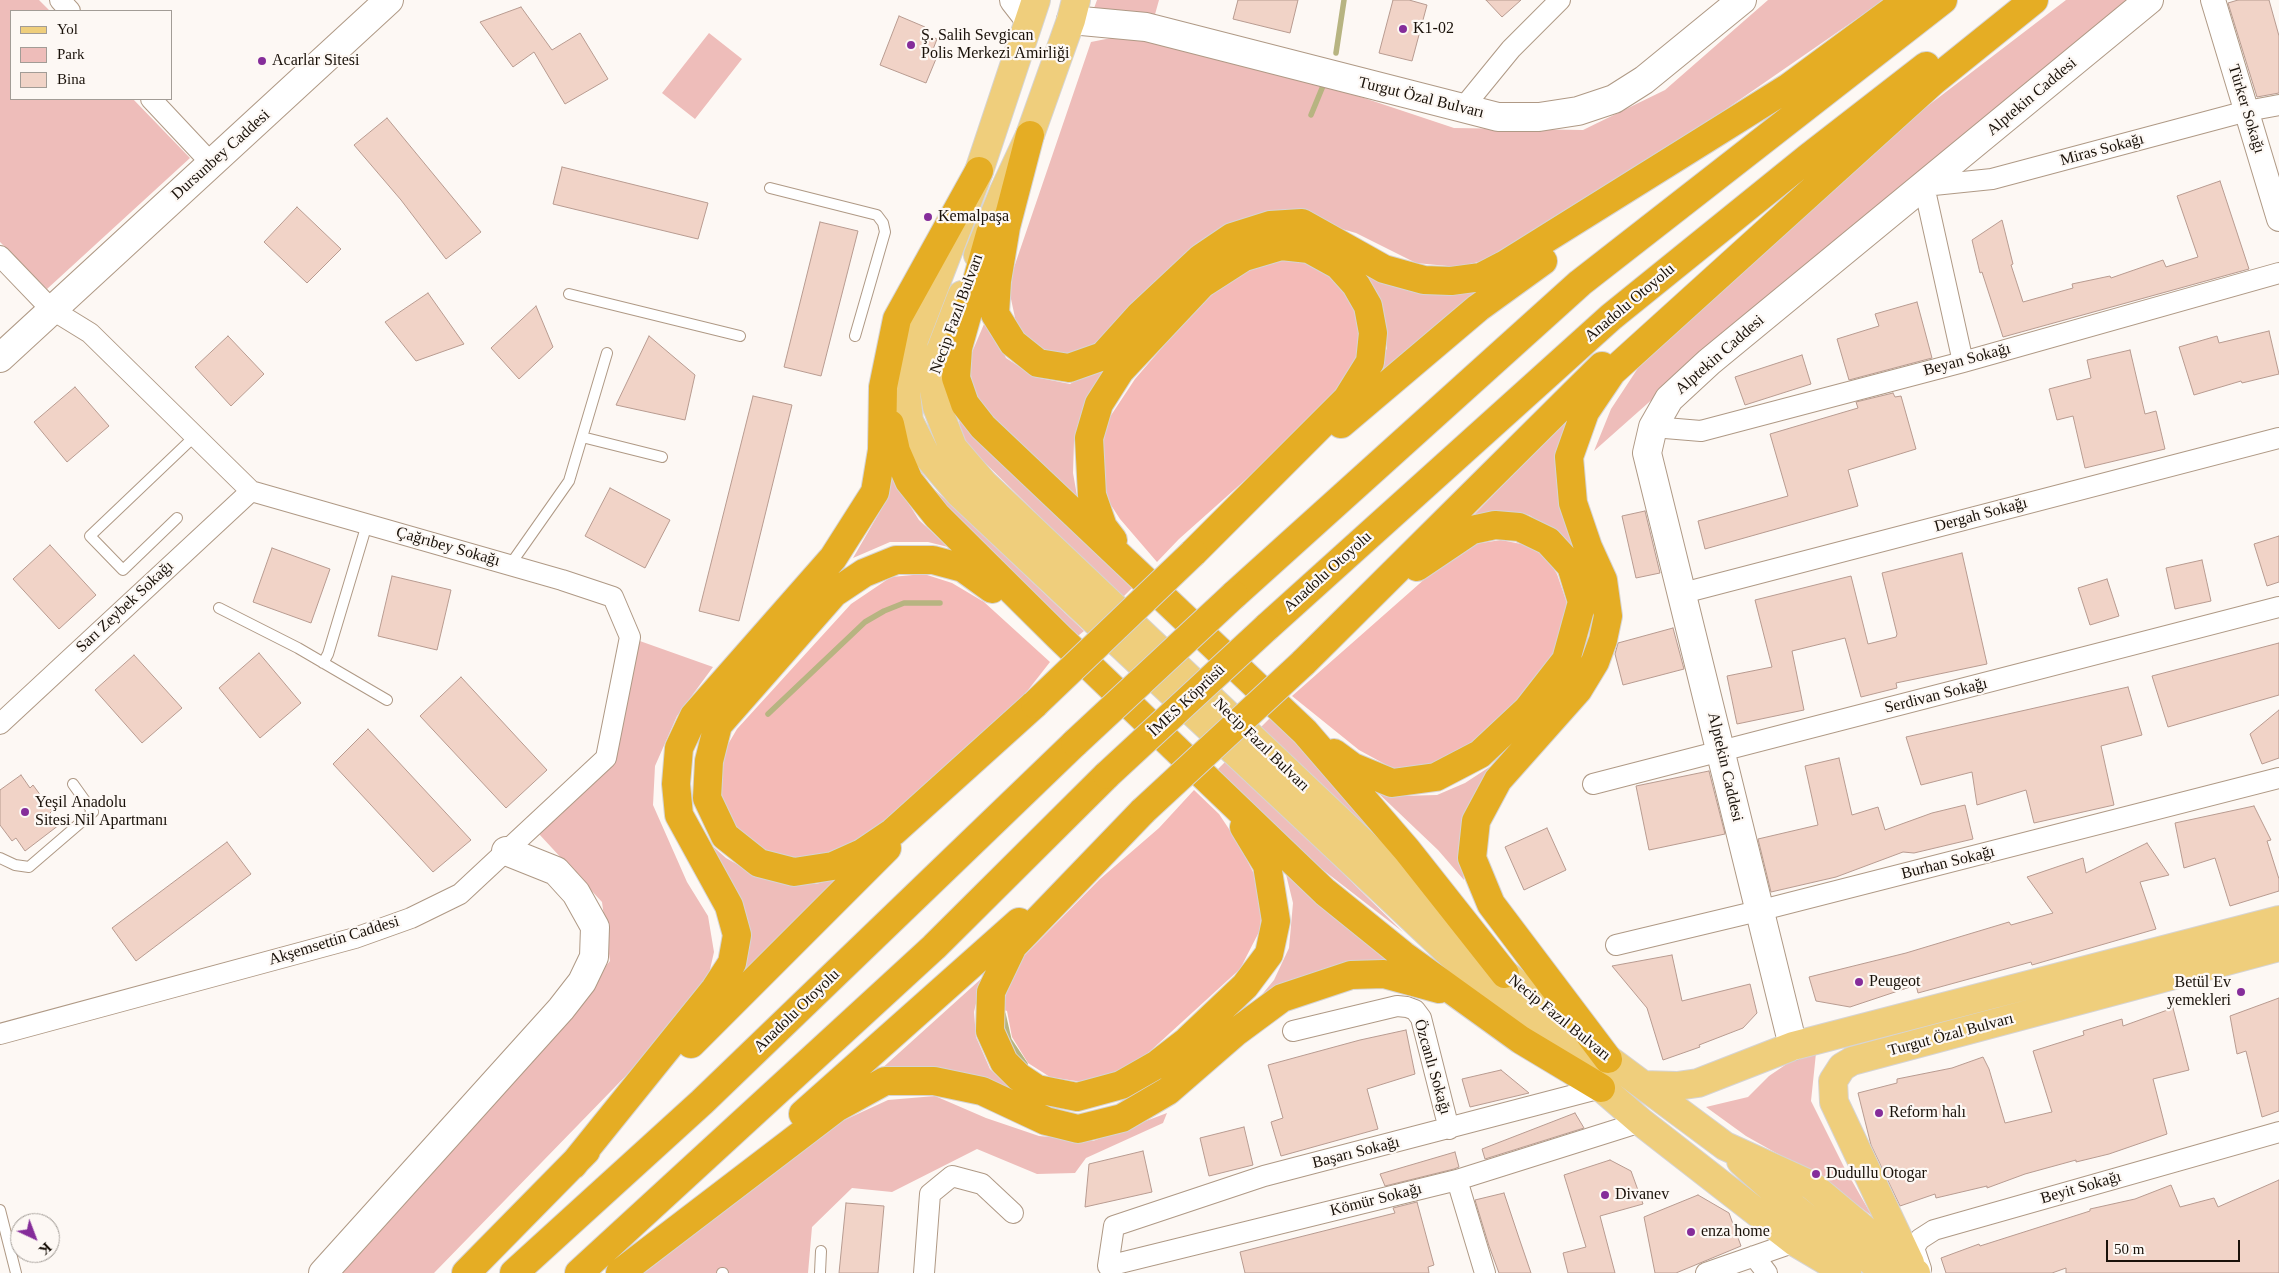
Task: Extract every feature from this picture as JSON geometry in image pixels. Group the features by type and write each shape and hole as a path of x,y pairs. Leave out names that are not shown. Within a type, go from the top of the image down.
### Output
{"highway":[{"path":"1030,135 1006,227 997,281 996,314 1013,343 1038,363 1069,368 1103,356 1175,280 1201,258 1232,237 1270,225 1302,223 1384,268 1424,280 1451,281 1481,276 1504,265 1789,86 1907,0"},
{"name":"Anadolu Otoyolu","path":"514,1273 702,1102 1075,744 1234,595 1580,283 1943,0"},
{"name":"Anadolu Otoyolu","path":"1267,627 1611,316 1809,157 2011,0"},
{"path":"646,1253 1143,812 1303,663 1598,370 1771,214 2034,0"},
{"path":"1608,1059 1491,904 1472,858 1476,820 1498,780 1578,690 1595,662 1603,640 1608,616 1603,580 1588,547 1573,503 1569,457 1585,412 1612,372 1939,76"},
{"path":"1193,553 1478,308 1742,116"},
{"path":"573,1164 715,989 732,963 737,935 729,906 679,815 676,784 679,748 694,716 833,558 875,492 882,450 883,387 897,319 979,171"},
{"path":"1004,191 958,348 956,378 965,404 984,427 1305,732 1407,850 1505,974"},
{"path":"466,1273 772,962 1035,704 1193,553 1347,399 1370,362 1373,333 1368,306 1356,285 1338,265 1309,249 1281,246 1244,258 1202,284 1120,371 1099,404 1089,438 1092,495 1103,527 1147,582"},
{"path":"897,319 887,392 889,420 896,451 910,481 937,516 1059,637 1325,892 1403,955 1521,1040"},
{"path":"1303,663 1412,570 1472,530 1495,525 1519,527 1548,541 1570,566 1582,602 1566,660 1527,710 1480,754 1436,777 1392,783 1353,767 1305,732"},
{"path":"1035,704 893,832 862,853 833,866 794,872 759,863 725,836 707,798 709,761 718,725 834,593 864,573 896,560 933,560 963,568 1059,637"},
{"name":"İMES Köprüsü","path":"579,1273 934,947 1107,775 1267,627"},
{"path":"1143,812 1012,946 991,992 990,1031 1004,1062 1020,1077 1037,1088 1077,1097 1121,1085 1149,1069 1187,1041 1219,1011 1245,986 1269,954 1276,921 1267,864 1254,840 1220,790"},
{"path":"620,1273 836,1108 885,1081 934,1081 982,1091 1046,1121 1078,1129 1122,1118 1168,1090 1236,1032 1282,998 1351,974 1384,974 1442,990 1601,1088"}],"main road":[{"name":"Dursunbey Caddesi","path":"0,358 51,309 212,164 389,0"},
{"name":"Turgut Özal Bulvarı","path":"1073,10 1146,27 1462,109 1498,117 1539,117 1578,111 1614,100 1644,80 1742,0"},
{"name":"Alptekin Caddesi","path":"1793,1046 1758,911 1722,752 1647,453 1653,427 1669,399 1709,362 2149,0"},
{"name":"Necip Fazıl Bulvarı","path":"1026,6 979,171 914,340 906,393 909,421 925,454 959,493 1490,991 1641,1122 1795,1242 1847,1273"},
{"name":"Necip Fazıl Bulvarı","path":"1073,10 1030,135 1004,191 938,358 933,384 937,407 953,448 984,484 1386,865 1505,974 1608,1059 1725,1146 1811,1185 1918,1272"},
{"name":"Dursunbey Caddesi","path":"0,340 51,309"},
{"path":"324,1273 561,1009 582,982 594,958 595,927 576,893 556,871 506,851"},
{"name":"Turgut Özal Bulvarı","path":"1643,1085 1677,1086 1698,1083 1793,1046 2279,920"},
{"name":"Turgut Özal Bulvarı","path":"1918,1272 1834,1102 1833,1081 1842,1066 1852,1061 2279,947"},
{"path":"1725,1146 1788,1203 1819,1228 1865,1256 1886,1273"}],"street":[{"path":"60,0 69,10"},
{"path":"1462,109 1511,50 1560,0"},
{"name":"Türker Sokağı","path":"2213,0 2279,219"},
{"path":"152,100 212,164"},
{"name":"Miras Sokağı","path":"1924,186 1992,179 2247,111 2279,105"},
{"path":"1924,186 1963,362"},
{"name":"Çağrıbey Sokağı","path":"0,256 51,309 90,333 251,491 510,565 613,597 630,637 606,758 506,851"},
{"name":"Beyan Sokağı","path":"1653,427 1701,431 1963,362 2279,274"},
{"name":"Dergah Sokağı","path":"1683,593 2279,438"},
{"name":"Sarı Zeybek Sokağı","path":"0,724 251,491"},
{"name":"Serdivan Sokağı","path":"1593,784 2279,607"},
{"name":"Burhan Sokağı","path":"1616,945 1758,911 2279,778"},
{"name":"Akşemsettin Caddesi","path":"0,1034 355,938 411,918 460,894 506,851"},
{"name":"Özcanlı Sokağı","path":"1293,1031 1397,1006 1415,1010 1421,1018 1448,1129"},
{"name":"Başarı Sokağı","path":"1108,1266 1114,1226 1264,1176 1601,1088"},
{"name":"Kömür Sokağı","path":"1108,1266 1457,1180 1641,1122"},
{"name":"Beyit Sokağı","path":"1918,1272 1914,1248 1920,1239 1934,1230 2279,1132"},
{"path":"924,1273 930,1194 952,1176 982,1184 1013,1213"},
{"path":"1457,1180 1485,1273"},
{"path":"1706,1273 1795,1242"},
{"path":"1754,1256 1767,1273"}],"lane":[{"path":"770,188 877,216 883,223 885,232 854,336"},
{"path":"569,294 740,336"},
{"path":"510,565 569,481 607,353"},
{"path":"177,518 123,570 90,536 195,436"},
{"path":"582,437 662,457"},
{"path":"324,663 367,524"},
{"path":"218,608 324,663 387,700"},
{"path":"0,858 15,865 29,867 93,812 73,784"},
{"path":"0,1210 2,1228 16,1273"},
{"path":"820,1273 821,1251"}],"green space":[{"path":"0,0 39,0 49,10 10,10 10,100 134,100 190,158 47,289 0,242"},
{"path":"1097,0 1159,0 1154,18 1093,11"},
{"path":"1768,0 1884,0 1677,143 1503,256 1458,267 1416,263 1356,233 1282,212 1092,350 1070,356 1044,354 1020,341 1008,285 1091,42 1121,36 1259,63 1454,128 1583,130 1665,90"},
{"path":"2066,0 2133,0 1762,302 1594,451 1611,409 1638,368 1908,121"},
{"path":"709,33 742,59 695,119 662,93"},
{"path":"1362,265 1495,279 1374,381 1387,348 1380,312"},
{"path":"987,317 1006,358 1035,377 1070,384 1111,361 1089,398 1074,442 1073,473 1079,507 1010,437 972,393 970,357"},
{"path":"957,412 1137,583 1122,598 963,441"},
{"path":"1568,418 1559,465 1579,554 1557,533 1529,515 1503,512 1467,522"},
{"path":"914,461 932,487 1084,631 1073,640 927,495"},
{"path":"893,472 902,493 919,520 948,547 928,542 890,542 853,558 886,501"},
{"path":"637,640 713,667 677,716 655,766 653,805 687,882 708,916 714,952 706,987 650,1051 434,1273 335,1273 389,1216 610,961 602,902 539,834 616,761"},
{"path":"1272,716 1323,766 1375,835 1261,727"},
{"path":"1227,760 1403,932 1318,866 1214,773"},
{"path":"1491,766 1474,799 1461,852 1464,880 1438,850 1376,791 1400,796 1437,795 1465,783"},
{"path":"708,842 726,858 763,879 816,884 844,876 741,978 745,954"},
{"path":"1284,866 1408,964 1255,1003 1274,980 1289,948 1293,903"},
{"path":"982,978 974,1012 976,1037 990,1069 1025,1101 978,1078 936,1067 879,1071"},
{"path":"1816,1053 1811,1101 1844,1167 1872,1216 1824,1180 1746,1136 1706,1107 1748,1097 1769,1076 1797,1057"},
{"path":"935,1096 986,1118 1039,1136 1093,1141 1167,1113 1163,1123 1086,1158 1075,1173 1037,1174 977,1149 892,1192 852,1188 812,1227 808,1273 644,1273 838,1123 888,1100"}],"shaded area":[{"path":"1289,259 1304,261 1320,269 1339,282 1351,299 1363,335 1352,375 1317,416 1179,539 1157,562 1120,519 1107,499 1098,474 1105,433 1100,432 1135,379 1198,306 1222,285 1247,268"},
{"path":"1501,540 1531,546 1546,557 1557,574 1570,612 1555,655 1517,701 1477,744 1443,763 1415,769 1392,768 1359,750 1292,696 1427,577 1468,545"},
{"path":"924,574 952,583 984,602 1050,662 1025,694 891,817 837,852 791,860 757,848 733,830 720,793 721,768 727,746 737,729 851,604 891,577"},
{"path":"1194,790 1219,814 1239,844 1255,876 1263,896 1260,930 1240,969 1147,1054 1109,1076 1082,1082 1050,1077 1028,1063 1012,1037 1007,1011 1002,1009 1009,981 1023,957 1100,879 1159,828"}],"building":[{"path":"1238,0 1298,0 1290,33 1233,19"},
{"name":"K1-02","path":"1393,0 1409,0 1427,5 1412,61 1379,53"},
{"path":"1486,0 1521,0 1502,17"},
{"path":"2238,0 2269,0 2279,36 2279,93 2257,97 2228,3"},
{"path":"521,7 552,50 580,33 608,79 565,104 534,52 513,67 480,22"},
{"name":"Ş. Salih Sevgican Polis Merkezi Amirliği","path":"899,16 925,27 923,33 937,39 932,52 938,54 926,83 880,65"},
{"path":"387,118 481,232 446,259 401,200 354,145"},
{"path":"562,167 708,203 698,239 553,204"},
{"path":"2220,181 2249,269 2003,337 1982,272 1980,273 1972,240 2002,220 2013,264 2011,265 2023,302 2073,288 2072,284 2110,276 2111,278 2163,260 2166,267 2198,257 2177,196"},
{"path":"297,207 341,249 307,283 264,242"},
{"path":"820,222 858,231 821,376 784,367"},
{"path":"428,293 464,344 416,361 385,322"},
{"path":"1917,302 1932,358 1849,380 1837,339 1879,326 1875,314"},
{"path":"536,306 553,347 519,379 491,348"},
{"path":"2269,331 2279,374 2242,383 2241,381 2194,395 2179,347 2217,336 2219,343"},
{"path":"228,336 264,374 231,406 195,367"},
{"path":"649,336 695,375 685,420 616,405"},
{"path":"2130,350 2145,414 2156,411 2165,449 2085,468 2073,416 2057,420 2049,389 2091,378 2087,360"},
{"path":"1802,355 1811,384 1745,405 1735,377"},
{"path":"75,387 109,426 67,462 34,422"},
{"path":"1893,393 1895,397 1901,396 1916,449 1848,470 1858,506 1705,549 1698,521 1788,496 1770,434 1858,408 1856,402"},
{"path":"753,396 792,405 739,621 699,611"},
{"path":"610,488 670,520 645,568 585,536"},
{"path":"1645,511 1660,573 1636,578 1622,516"},
{"path":"2279,536 2279,582 2267,586 2254,544"},
{"path":"50,545 96,595 59,629 13,579"},
{"path":"272,548 330,569 311,623 253,602"},
{"path":"1962,553 1987,664 1896,683 1897,688 1861,697 1845,638 1792,651 1804,710 1737,724 1727,676 1772,667 1755,600 1851,576 1868,644 1896,637 1897,634 1882,573"},
{"path":"2202,560 2211,601 2175,609 2166,568"},
{"path":"392,576 451,590 437,650 378,636"},
{"path":"2107,579 2119,616 2090,625 2078,588"},
{"path":"1673,628 1684,669 1623,685 1615,654 1618,643"},
{"path":"2279,643 2279,695 2168,727 2152,676"},
{"path":"259,653 301,703 260,738 219,688"},
{"path":"134,655 182,708 142,743 95,690"},
{"path":"461,677 547,770 506,808 420,716"},
{"path":"2128,687 2142,735 2101,746 2114,805 2034,823 2026,790 1977,805 1972,772 1921,785 1906,737"},
{"path":"2279,710 2279,758 2262,764 2250,734"},
{"path":"368,729 471,840 433,872 333,764"},
{"path":"1839,758 1852,815 1878,807 1885,830 1932,813 1965,805 1973,839 1914,853 1903,852 1836,877 1771,892 1758,839 1818,825 1805,766"},
{"path":"1709,771 1725,834 1649,850 1636,786"},
{"name":"Yeşil Anadolu Sitesi Nil Apartmanı","path":"21,775 30,788 33,785 52,811 50,813 59,825 25,851 16,838 12,841 0,825 0,790"},
{"path":"2254,806 2271,840 2267,841 2279,879 2279,891 2230,906 2215,858 2184,868 2175,823"},
{"path":"1547,828 1566,870 1524,890 1505,847"},
{"path":"227,842 251,874 136,961 112,928"},
{"path":"2147,843 2169,875 2140,882 2156,929 2032,965 2031,962 1918,993 1916,985 1850,1007 1816,1001 1809,977 1906,953 2009,922 2011,925 2053,913 2027,877 2083,858 2086,873"},
{"path":"1672,955 1682,1001 1750,984 1757,1013 1743,1028 1699,1045 1700,1047 1663,1060 1647,1008 1612,966"},
{"path":"2279,998 2279,1111 2262,1117 2246,1051 2237,1054 2230,1016"},
{"path":"2173,1008 2189,1070 2153,1079 2167,1134 2109,1154 2076,1162 2076,1160 2025,1174 1987,1188 1987,1186 1936,1198 1935,1194 1900,1206 1871,1145 1858,1093 1897,1083 1897,1079 1952,1068 1983,1057 1989,1069 2005,1123 2052,1112 2033,1051 2084,1035 2083,1031 2122,1019 2123,1026"},
{"path":"1406,1030 1415,1074 1367,1089 1378,1129 1281,1156 1271,1122 1283,1118 1268,1065 1360,1040"},
{"path":"1501,1070 1529,1093 1470,1107 1462,1079"},
{"path":"1575,1113 1584,1128 1485,1159 1482,1149"},
{"path":"1244,1127 1253,1165 1209,1176 1200,1138"},
{"path":"1143,1151 1152,1192 1085,1207 1089,1164"},
{"path":"1455,1152 1459,1167 1454,1169 1385,1186 1380,1174"},
{"name":"Divanev","path":"1610,1160 1631,1171 1643,1204 1600,1216 1615,1273 1568,1273 1563,1253 1586,1247 1564,1175"},
{"path":"2279,1180 2279,1273 2066,1273 2066,1268 2052,1273 1946,1273 1941,1258 1979,1244 1980,1246 2090,1211 2090,1209 2135,1199 2171,1185 2180,1207 2214,1198 2218,1207"},
{"path":"1504,1193 1531,1273 1499,1273 1489,1246 1475,1200"},
{"name":"enza home","path":"1698,1195 1729,1213 1741,1246 1676,1273 1655,1273 1644,1217"},
{"path":"1417,1202 1434,1265 1428,1267 1429,1273 1245,1273 1240,1252 1395,1213 1393,1208"},
{"path":"846,1203 884,1206 878,1273 839,1273"}],"waterway":[{"path":"1336,53 1344,0"},
{"path":"1311,115 1325,81"},
{"path":"768,714 865,622 884,611 904,603 940,603"},
{"path":"1003,1014 1009,1040 1025,1064"}],"place":[{"name":"K1-02","path":"1403,29"},
{"name":"Ş. Salih Sevgican Polis Merkezi Amirliği","path":"911,45"},
{"name":"Acarlar Sitesi","path":"262,61"},
{"name":"Kemalpaşa","path":"928,217"},
{"name":"Yeşil Anadolu Sitesi Nil Apartmanı","path":"25,812"},
{"name":"Peugeot","path":"1859,982"},
{"name":"Betül Ev yemekleri","path":"2241,992"},
{"name":"Reform halı","path":"1879,1113"},
{"name":"Dudullu Otogar","path":"1816,1174"},
{"name":"Divanev","path":"1605,1195"},
{"name":"enza home","path":"1691,1232"}]}
